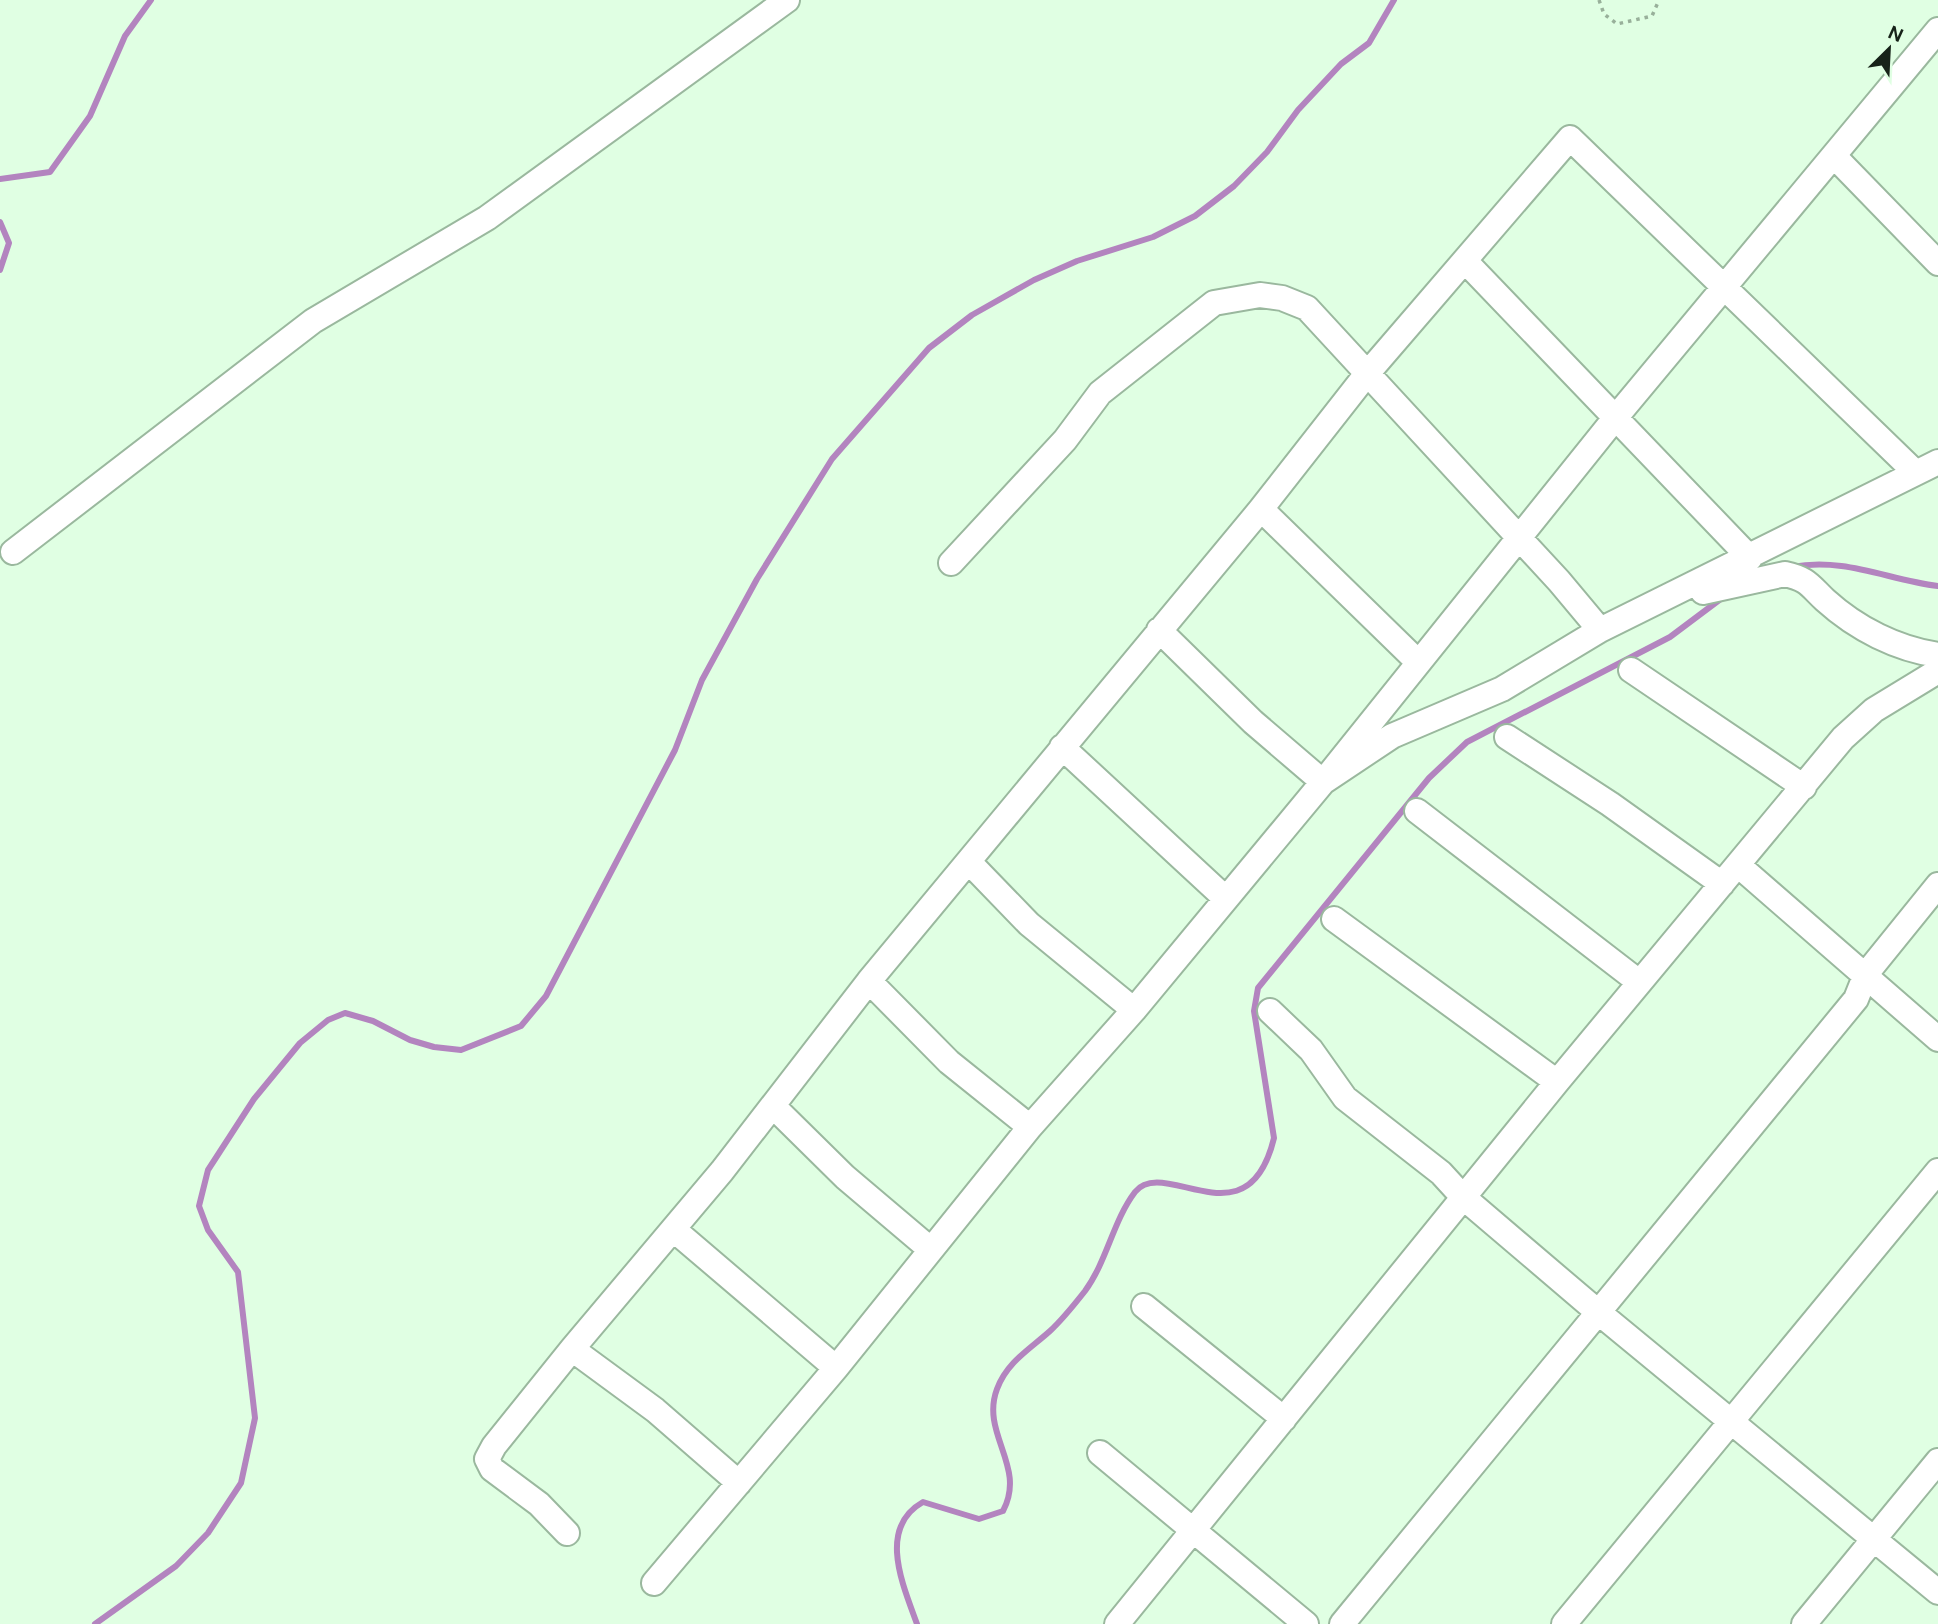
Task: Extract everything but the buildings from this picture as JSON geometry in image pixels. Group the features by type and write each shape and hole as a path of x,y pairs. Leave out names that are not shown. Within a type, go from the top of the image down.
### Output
{"street":[{"path":"13,552 313,321 487,218 787,0"},
{"path":"654,1583 836,1368 1030,1128 1134,1010 1323,782 1616,417 1937,31"},
{"path":"567,1534 540,1504 492,1469 487,1459 572,1349 774,1107 869,981 1261,509 1366,375 1570,138 1916,473"},
{"path":"1834,156 1938,262"},
{"path":"1465,261 1750,558"},
{"path":"951,563 1065,440 1100,393 1214,303 1260,295 1295,302 1307,308 1600,630"},
{"path":"1323,782 1392,736 1502,689 1600,630 1750,558 1938,462"},
{"path":"1261,509 1418,662"},
{"path":"1664,600 1785,574 1799,577 1817,588 1824,599 1878,636 1904,650 1938,655"},
{"path":"1159,630 1253,722 1323,782"},
{"path":"1631,670 1804,787"},
{"path":"1117,1624 1639,982 1858,721 1938,671"},
{"path":"1507,737 1610,803 1722,884"},
{"path":"1062,747 1225,898"},
{"path":"1417,811 1639,982"},
{"path":"969,862 1029,924 1134,1010"},
{"path":"1738,865 1938,1039"},
{"path":"1342,1624 1856,999 1866,974 1938,885"},
{"path":"1334,919 1557,1082"},
{"path":"869,981 949,1062 1030,1128"},
{"path":"1270,1011 1311,1051 1345,1098 1441,1173 1463,1197 1598,1312 1938,1592"},
{"path":"774,1107 845,1177 930,1249"},
{"path":"1564,1624 1938,1171"},
{"path":"673,1229 836,1368"},
{"path":"1144,1306 1283,1419"},
{"path":"572,1349 655,1410 739,1483"},
{"path":"1100,1453 1306,1624"},
{"path":"1804,1624 1938,1461"}],"path":[{"path":"1599,0 1604,14 1617,24 1652,16 1659,0"}],"waterway":[{"path":"0,179 50,172 90,116 125,36 151,0"},
{"path":"95,1624 176,1566 208,1533 241,1483 255,1418 238,1272 208,1230 199,1206 208,1170 254,1099 300,1043 328,1020 345,1013 373,1021 410,1040 434,1047 461,1050 521,1026 546,996 675,750 702,680 757,579 832,459 929,348 972,315 1034,280 1077,261 1153,237 1195,216 1234,186 1267,152 1298,110 1341,64 1369,43 1394,0"},
{"path":"0,222 9,243 0,270"},
{"path":"1792,567 1848,567 1938,586"},
{"path":"917,1624 898,1558 897,1542 901,1527 909,1513 923,1502 979,1519 1003,1511 1009,1495 1010,1479 994,1421 993,1405 1001,1379 1020,1357 1055,1326 1085,1291 1099,1267 1127,1203 1135,1192 1148,1183 1165,1183 1206,1192 1226,1193 1245,1187 1262,1170 1274,1138 1254,1011 1258,988 1429,778 1467,742 1670,637 1722,598"}]}
